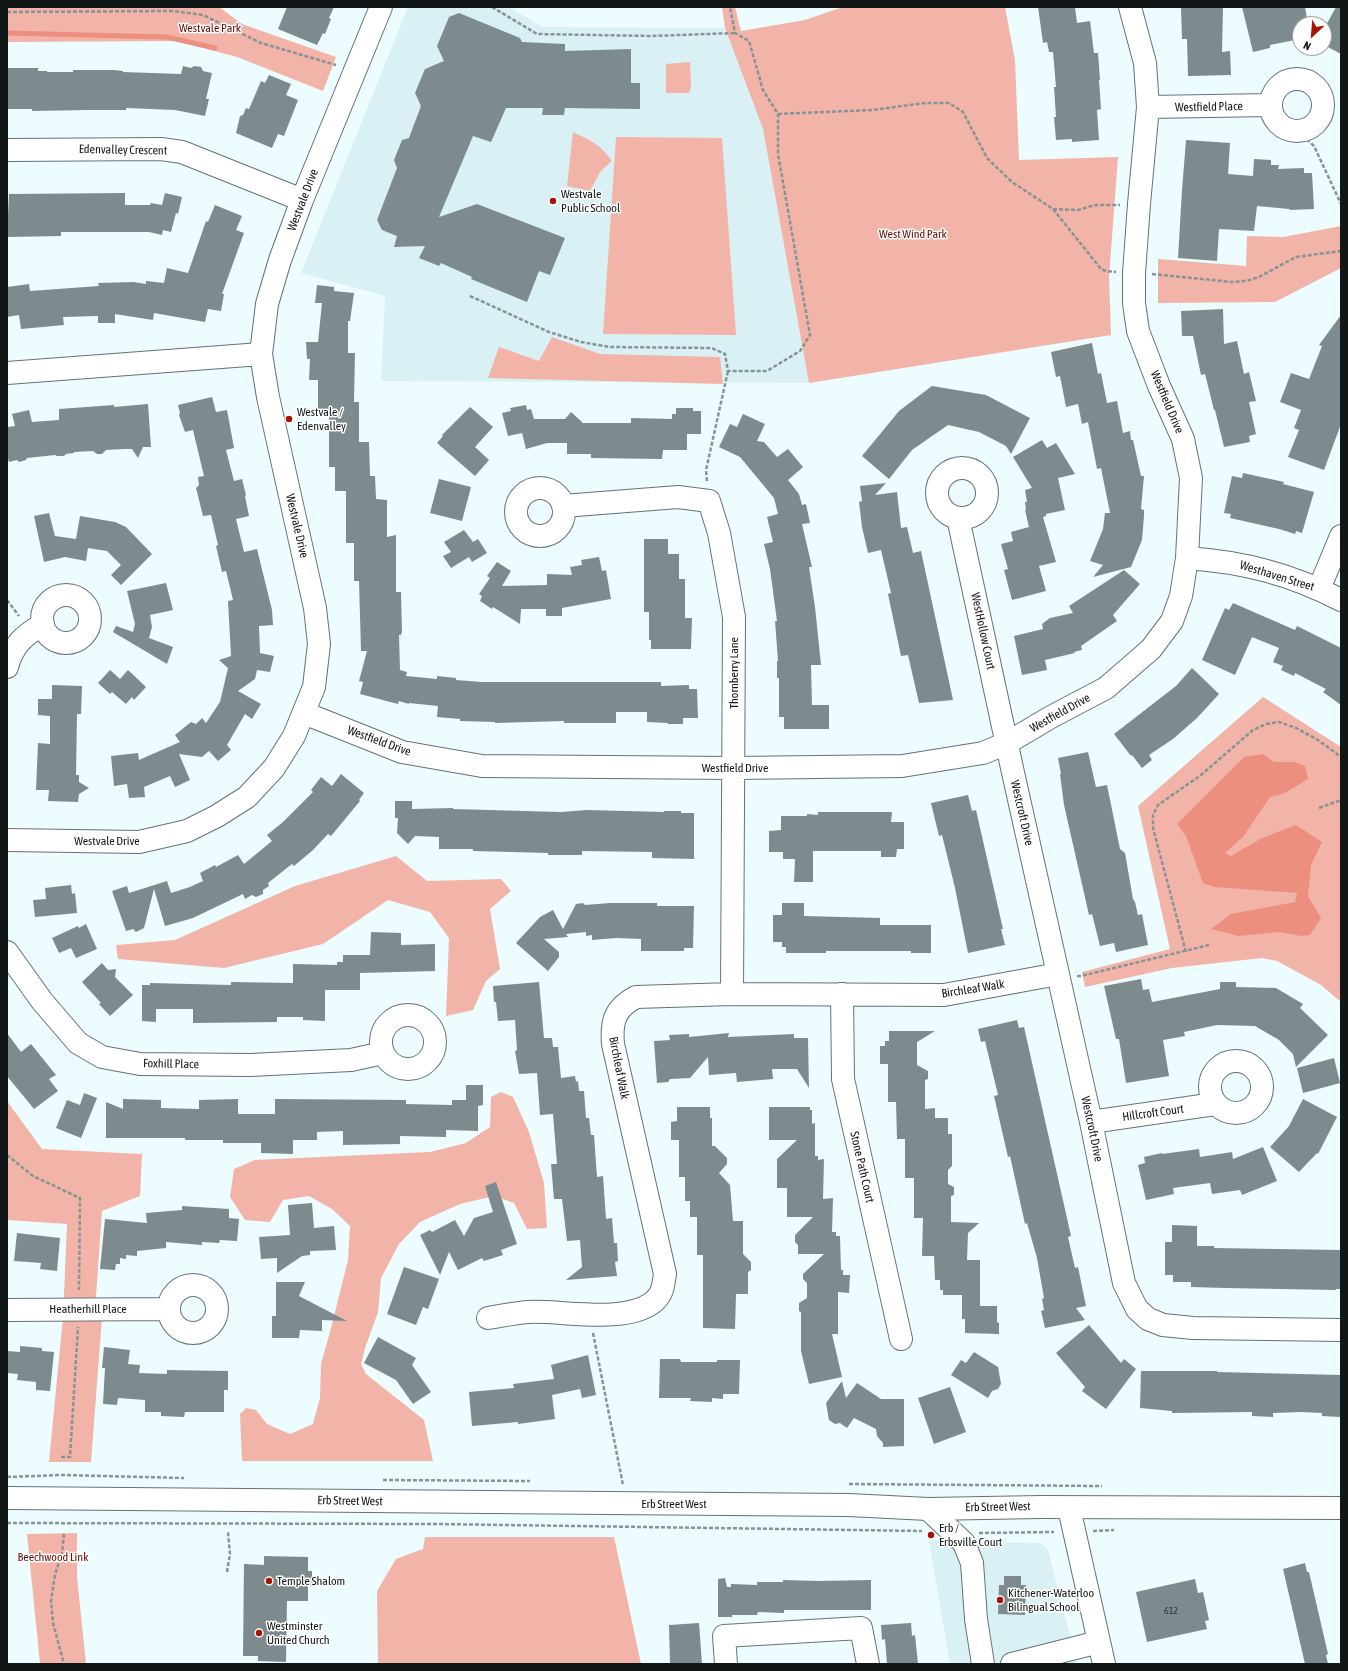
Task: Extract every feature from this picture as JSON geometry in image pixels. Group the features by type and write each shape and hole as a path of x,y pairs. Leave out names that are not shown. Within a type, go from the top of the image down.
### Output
{"street":[{"name":"Westvale Drive","path":"7,840 140,842 187,831 217,816 246,797 274,768 294,736 314,687 319,644 316,608 268,397 261,354 267,304 280,260 302,200 381,7"},
{"name":"Westfield Drive","path":"304,713 402,752 482,766 734,768 902,766 979,755 1007,744 1106,688 1151,649 1172,621 1181,596 1186,558 1191,478 1183,439 1159,386 1138,331 1134,303 1134,273 1148,107 1145,62 1130,7"},
{"path":"1298,78 1310,82 1319,89 1323,97 1324,109 1318,121 1309,128 1298,131 1282,126 1272,114 1270,105 1274,91 1283,82 1289,79 1298,78"},
{"name":"Westfield Place","path":"1148,107 1270,105"},
{"name":"Edenvalley Crescent","path":"7,150 161,149 182,152 302,200"},
{"path":"7,373 261,354"},
{"path":"563,506 678,497 709,501"},
{"name":"Thornberry Lane","path":"709,501 719,533 734,618 732,994"},
{"name":"WestHollow Court","path":"958,518 1007,744"},
{"path":"1319,589 1341,536"},
{"name":"Westhaven Street","path":"1186,558 1249,566 1295,579 1341,600"},
{"path":"7,667 11,653 24,636 43,624"},
{"name":"Westcroft Drive","path":"1007,744 1091,1122 1124,1282 1137,1309 1148,1319 1162,1325 1192,1328 1341,1330"},
{"name":"Foxhill Place","path":"7,952 42,1001 78,1043 102,1057 140,1064 251,1065 351,1060 383,1053"},
{"name":"Birchleaf Walk","path":"488,1318 528,1312 616,1314 634,1311 651,1303 662,1292 665,1274 612,1044 612,1027 617,1012 625,1002 636,997 732,994 944,995 1058,974"},
{"name":"Stone Path Court","path":"842,994 843,1079 901,1338"},
{"name":"Hillcroft Court","path":"1091,1122 1215,1104"},
{"name":"Heatherhill Place","path":"7,1310 169,1309"},
{"name":"Erb Street West","path":"7,1498 849,1505 928,1509 1341,1508"},
{"path":"1069,1508 1104,1664"},
{"path":"928,1509 964,1543 972,1563 976,1619 983,1664"},
{"path":"726,1664 724,1636 861,1628 868,1664"},
{"path":"1012,1664 1099,1642"}],"path":[{"path":"492,7 537,34 652,36 735,33 749,41 762,90 778,114 778,154 810,335 800,351 767,371 728,371"},
{"path":"730,7 735,33"},
{"path":"7,12 174,11 203,15 261,43 336,65"},
{"path":"778,114 872,110 925,103 949,103 963,112 987,158 1012,182 1053,209 1101,269 1120,272"},
{"path":"1298,131 1314,146 1341,204"},
{"path":"1053,209 1078,210 1104,204 1139,204"},
{"path":"1147,274 1232,282 1246,281 1259,277 1296,257 1341,251"},
{"path":"470,296 549,332 581,342 610,347 712,348 725,354 728,371 706,470 709,501"},
{"path":"1186,952 1153,828 1153,815 1158,805 1201,775 1253,730 1266,724 1279,722 1296,728 1318,740 1341,756"},
{"path":"1319,808 1341,800"},
{"path":"1058,974 1081,976 1186,952 1209,945"},
{"path":"589,1313 622,1483 630,1504"},
{"path":"7,1523 436,1524 1041,1533"},
{"path":"227,1572 230,1554 228,1532"},
{"path":"64,1534 62,1552 55,1575 52,1601 53,1623 64,1664"}],"shaded area":[{"name":"Westvale Public School","path":"408,7 509,7 542,27 725,28 763,129 809,383 381,381 385,296 301,273"},
{"path":"1263,754 1274,762 1295,762 1305,766 1308,779 1283,794 1270,797 1243,837 1225,853 1231,856 1262,838 1296,825 1322,842 1311,865 1308,896 1321,918 1310,935 1301,936 1279,932 1239,936 1211,929 1231,914 1295,902 1297,893 1214,887 1203,883 1186,836 1177,824 1244,757"},
{"name":"Kitchener-Waterloo Bilingual School","path":"929,1541 1040,1543 1048,1550 1077,1664 950,1664"}],"green space":[{"name":"Westvale Park","path":"7,7 219,7 242,24 336,57 323,91 237,57 177,41 7,42"},
{"name":"West Wind Park","path":"722,7 735,7 741,31 805,20 843,7 1005,7 1015,60 1019,160 1118,157 1109,277 1111,335 809,383 763,129 725,28"},
{"path":"690,62 691,87 689,93 666,93 666,64"},
{"path":"573,132 595,144 604,151 612,161 600,172 590,191 567,186"},
{"path":"616,137 722,138 736,335 603,334"},
{"path":"1341,226 1341,268 1275,302 1158,303 1158,259 1246,266 1247,236 1283,237"},
{"path":"552,337 600,354 720,357 723,384 488,378 499,347 539,361"},
{"path":"1263,697 1341,747 1341,1002 1321,985 1277,961 1262,958 1172,968 1085,987 1082,972 1170,949 1138,806"},
{"path":"396,856 427,881 501,879 511,891 490,909 500,969 486,981 473,1010 446,1016 449,938 430,912 388,900 323,944 224,968 118,959 116,945 175,940 295,886"},
{"path":"501,1092 513,1097 529,1132 544,1183 547,1228 527,1229 514,1203 494,1196 460,1204 420,1222 399,1244 381,1278 378,1312 361,1364 366,1374 424,1420 433,1461 242,1461 240,1414 246,1408 256,1410 267,1424 290,1434 313,1424 320,1398 321,1364 348,1260 350,1226 332,1209 309,1196 283,1200 270,1222 245,1220 230,1197 234,1169 255,1160 430,1152 466,1143 490,1127 491,1097"},
{"path":"7,1101 42,1149 142,1154 140,1196 102,1211 96,1296 102,1318 91,1462 49,1462 63,1317 67,1224 7,1220"},
{"name":"Beechwood Link","path":"77,1533 77,1577 86,1664 40,1664 27,1534"},
{"path":"425,1537 614,1537 641,1664 378,1664 377,1591 396,1559 423,1549"}],"building":[{"path":"287,7 334,7 329,18 331,19 325,34 323,33 317,45 278,29"},
{"path":"1038,7 1075,7 1077,23 1090,21 1094,53 1098,53 1101,109 1097,110 1099,140 1072,142 1072,139 1056,140 1054,87 1056,87 1053,52 1049,52 1047,42 1043,43"},
{"path":"1181,7 1223,7 1222,52 1230,51 1231,75 1188,76 1187,39 1182,39"},
{"path":"1242,7 1305,7 1307,16 1292,16 1292,41 1270,45 1270,48 1253,52"},
{"path":"1336,7 1341,7 1341,54 1332,49 1331,16"},
{"path":"459,13 520,38 522,42 565,44 565,51 631,49 631,83 640,83 640,109 565,108 564,115 542,115 543,108 506,108 491,142 473,136 439,217 477,204 565,238 550,275 539,271 527,302 471,279 472,277 441,263 439,266 419,258 425,246 394,247 397,236 382,230 377,220 397,168 394,160 402,140 409,138 421,106 415,93 425,69 444,61 437,46 449,17"},
{"path":"183,66 191,68 194,66 201,67 203,71 212,73 206,99 209,99 205,116 175,110 126,108 126,110 32,111 32,109 7,109 7,68 38,68 38,71 47,72 73,72 73,70 114,70 123,72 181,74"},
{"path":"269,75 291,84 286,95 298,100 284,136 278,134 272,148 236,133 240,116 243,115 246,108 249,109 261,81 265,83"},
{"path":"1186,140 1230,143 1228,174 1253,176 1254,159 1271,160 1271,165 1279,165 1278,169 1304,168 1304,173 1312,173 1314,209 1290,210 1257,206 1254,231 1219,229 1217,261 1178,258"},
{"path":"125,193 125,205 150,205 151,203 162,205 165,193 182,197 178,214 176,213 171,232 163,230 162,235 149,232 61,232 61,236 7,237 9,194"},
{"path":"215,205 242,216 236,230 244,233 222,294 224,294 221,311 208,309 205,322 154,313 153,320 115,314 115,323 98,323 98,316 63,317 64,325 21,329 19,315 7,317 7,287 29,284 30,291 99,286 98,283 133,282 146,284 146,281 164,283 167,268 188,273 206,221 208,222"},
{"path":"317,285 334,287 334,291 354,293 350,321 348,321 348,353 355,353 354,402 359,402 359,442 369,442 370,476 375,476 376,499 387,500 387,537 396,535 396,592 401,592 402,633 399,635 400,670 407,672 406,676 437,679 437,676 456,678 456,680 482,682 661,682 661,686 689,685 689,689 697,689 698,718 683,718 683,724 668,724 647,722 647,712 616,712 616,723 564,723 564,721 495,723 460,721 460,719 437,717 438,706 409,704 399,701 398,704 360,694 363,682 359,681 367,651 361,651 359,581 354,581 354,543 346,543 346,491 335,491 335,467 329,467 329,416 318,416 318,380 309,380 310,359 307,359 306,342 318,342 322,303 315,303"},
{"path":"1223,309 1224,344 1237,341 1244,374 1249,372 1256,401 1249,402 1256,434 1249,436 1250,442 1224,447 1205,374 1201,375 1193,336 1182,336 1181,311"},
{"path":"1341,315 1341,424 1324,470 1288,457 1299,430 1294,428 1301,410 1280,402 1291,373 1309,379 1322,346 1319,345"},
{"path":"1092,343 1098,374 1101,373 1107,403 1117,401 1123,433 1130,431 1141,476 1144,476 1141,509 1144,510 1142,540 1131,567 1093,577 1103,565 1090,561 1103,529 1105,513 1110,513 1101,468 1097,469 1088,422 1082,424 1078,404 1066,407 1060,376 1056,377 1051,352"},
{"path":"932,386 986,395 1030,418 1011,454 1006,446 979,432 948,425 912,450 889,479 862,456 899,411"},
{"path":"212,397 216,412 227,410 234,448 226,450 234,481 242,479 246,495 249,516 236,519 244,552 257,549 272,610 273,625 259,626 260,653 274,656 270,672 257,670 255,679 238,691 261,704 252,719 245,714 227,745 231,750 218,761 209,751 202,757 179,754 190,780 175,787 170,776 144,787 145,797 129,798 127,784 114,786 111,756 138,753 139,760 180,742 175,735 191,722 196,724 202,718 206,723 220,702 228,668 219,660 231,656 228,601 233,600 226,571 222,572 211,515 203,516 196,488 199,485 198,477 204,476 193,430 185,432 179,415 178,405"},
{"path":"148,404 151,447 143,447 138,458 132,449 124,449 106,450 102,454 97,454 93,451 74,452 64,456 55,455 27,458 26,460 19,462 17,460 9,462 7,455 7,427 15,426 12,414 29,410 32,422 59,420 59,409"},
{"path":"526,405 527,410 531,409 534,419 565,419 571,412 582,423 631,423 631,418 672,419 672,414 676,414 676,408 693,408 693,411 701,411 701,434 687,434 687,450 663,450 662,459 591,458 591,454 567,454 567,443 547,443 526,449 522,433 508,436 502,413 511,411 510,408"},
{"path":"470,407 493,427 475,447 489,460 475,476 437,443 443,436 442,435"},
{"path":"743,414 765,424 757,441 764,442 777,457 788,449 803,467 788,480 799,494 802,505 806,504 810,523 802,524 812,567 809,567 821,665 811,665 812,705 829,705 829,729 784,729 784,717 779,717 779,678 777,678 778,661 775,621 777,621 770,569 764,544 773,542 767,517 778,514 774,498 740,457 719,447 730,424 737,427"},
{"path":"1042,440 1047,448 1056,443 1075,474 1058,478 1065,510 1046,514 1046,516 1043,517 1056,562 1039,566 1046,591 1012,600 1004,570 1008,569 1001,544 1013,541 1011,532 1029,527 1025,510 1025,502 1027,502 1025,490 1032,488 1013,457"},
{"path":"1243,473 1284,482 1283,484 1314,492 1302,533 1296,531 1295,534 1230,518 1231,514 1224,513 1232,476 1242,478"},
{"path":"439,479 471,487 462,521 430,513"},
{"path":"886,483 875,495 897,492 901,528 907,527 913,553 921,551 953,700 919,703 908,655 901,656 888,594 891,593 881,550 868,553 862,527 859,502 862,501 860,486"},
{"path":"49,513 55,536 76,539 80,516 115,522 126,527 152,554 121,585 111,575 121,565 107,551 88,548 86,561 65,557 44,562 34,516"},
{"path":"464,530 473,542 478,539 487,553 472,562 469,557 451,568 443,556 451,552 444,542"},
{"path":"644,539 668,539 668,554 679,554 679,579 685,579 685,618 692,618 691,649 651,649 651,640 649,640 649,612 644,612"},
{"path":"599,557 602,571 606,570 611,599 562,608 562,616 546,616 546,609 521,609 520,624 493,607 492,609 480,601 482,596 479,594 490,578 487,576 497,562 511,571 502,586 547,585 547,574 572,575 570,567 582,565 581,560"},
{"path":"1124,570 1140,584 1113,615 1117,621 1081,646 1082,650 1045,660 1047,670 1022,675 1014,636 1043,629 1042,624 1050,618 1073,613 1069,606"},
{"path":"166,583 173,610 150,615 152,627 149,638 173,647 167,664 113,632 116,626 133,632 135,624 127,591"},
{"path":"1233,603 1295,630 1297,626 1341,648 1341,705 1323,692 1326,689 1295,673 1294,676 1281,670 1283,666 1273,662 1279,648 1252,637 1235,675 1202,660 1225,608 1229,610"},
{"path":"1192,668 1219,694 1197,718 1173,739 1149,755 1152,760 1142,768 1114,734 1176,686"},
{"path":"110,670 120,679 128,670 146,687 134,700 132,697 126,704 112,692 110,694 98,683"},
{"path":"52,685 82,686 81,714 77,714 76,775 79,775 79,782 89,788 79,794 78,802 48,801 49,790 36,790 38,743 50,744 50,716 38,715 38,699 52,699"},
{"path":"1088,752 1096,787 1107,785 1120,849 1125,853 1133,899 1138,915 1142,914 1148,945 1116,952 1114,943 1100,946 1092,914 1089,915 1064,805 1058,758"},
{"path":"341,774 364,793 359,800 360,801 331,836 328,834 313,850 294,866 292,864 268,883 269,886 263,890 263,894 256,897 252,895 245,899 243,894 193,918 165,926 154,889 144,928 136,932 133,929 126,931 112,891 127,886 129,893 167,881 171,893 203,881 200,873 215,865 216,867 238,855 244,864 272,841 267,835 283,822 313,792 311,790 321,777 332,786"},
{"path":"968,795 972,811 976,810 1003,929 1001,929 1005,945 968,953 955,888 942,835 939,836 931,803"},
{"path":"395,801 412,801 412,809 453,808 561,812 587,810 681,811 681,813 694,813 694,859 652,858 652,852 582,851 582,855 548,855 548,853 473,851 473,849 439,849 439,837 415,836 408,844 397,833 398,818 395,818"},
{"path":"818,812 892,812 891,822 904,822 904,849 897,849 896,857 881,857 881,851 813,851 813,882 794,882 795,859 783,859 783,852 769,852 769,831 781,830 781,816 807,816 807,814 818,815"},
{"path":"71,885 72,894 75,893 77,913 35,917 33,900 46,899 45,888"},
{"path":"583,903 585,905 610,903 657,903 657,906 694,906 693,948 684,948 684,951 641,951 641,939 616,938 592,940 592,935 586,936 586,932 566,934 568,937 544,939 559,952 559,957 548,971 516,943 540,917 553,910 563,929 576,904"},
{"path":"782,903 804,903 804,916 880,918 880,925 931,925 931,953 911,953 911,951 826,951 826,953 786,953 786,947 782,947 782,942 773,942 773,915 782,915"},
{"path":"86,924 97,949 76,958 71,948 59,953 52,938"},
{"path":"371,932 401,933 401,945 435,944 435,971 360,973 360,990 325,990 325,1021 303,1020 303,1017 277,1017 277,1022 193,1023 193,1009 156,1009 156,1022 142,1021 142,985 150,985 150,983 231,985 231,982 293,983 293,964 337,965 337,962 343,962 343,955 370,955"},
{"path":"102,963 108,970 116,969 115,977 133,995 110,1016 99,1004 101,1003 82,982"},
{"path":"1141,979 1143,990 1149,989 1152,1002 1220,989 1220,982 1236,982 1236,987 1276,988 1303,1004 1300,1008 1328,1035 1296,1067 1293,1054 1279,1040 1255,1026 1217,1025 1184,1032 1185,1036 1163,1040 1169,1076 1126,1083 1119,1039 1116,1039 1104,986"},
{"path":"539,982 544,1038 552,1038 553,1047 558,1047 561,1078 575,1076 576,1082 578,1081 579,1091 584,1091 586,1118 589,1118 591,1135 594,1135 597,1177 603,1176 606,1219 612,1218 614,1243 617,1243 618,1261 615,1262 617,1276 566,1280 582,1267 580,1240 567,1241 562,1199 554,1199 551,1164 557,1164 553,1114 540,1115 537,1073 519,1074 515,1051 517,1050 515,1020 498,1021 496,1002 494,1002 493,986"},
{"path":"1017,1020 1019,1028 1024,1027 1071,1236 1068,1237 1075,1268 1078,1267 1086,1306 1076,1308 1085,1320 1045,1328 1041,1311 1044,1310 1042,1299 1044,1298 1037,1258 1027,1223 1025,1224 1010,1156 1008,1157 994,1096 998,1095 985,1041 981,1042 978,1029"},
{"path":"889,1031 935,1031 917,1042 917,1065 928,1071 928,1079 925,1080 925,1109 935,1108 935,1118 948,1118 948,1134 952,1134 952,1166 948,1170 948,1184 954,1187 954,1195 951,1196 951,1222 979,1223 968,1233 967,1260 980,1260 980,1306 997,1306 999,1334 965,1333 965,1319 962,1319 962,1295 943,1295 943,1290 940,1290 940,1280 935,1280 934,1256 922,1256 923,1218 914,1218 914,1178 905,1178 905,1139 897,1139 896,1102 888,1102 888,1064 880,1064 880,1046 885,1046 885,1041 889,1041"},
{"path":"7,1033 21,1052 31,1044 56,1075 49,1079 58,1091 34,1109 7,1076"},
{"path":"729,1033 728,1037 794,1034 794,1038 808,1038 809,1088 797,1069 772,1069 773,1079 737,1082 736,1073 709,1075 708,1057 690,1078 670,1079 668,1082 657,1083 654,1041 670,1040 669,1035 689,1034 689,1037"},
{"path":"1334,1058 1340,1083 1303,1093 1297,1068"},
{"path":"466,1085 483,1085 483,1105 478,1106 478,1131 446,1130 446,1137 400,1136 400,1144 343,1145 343,1131 317,1132 317,1140 293,1140 293,1154 261,1153 261,1143 223,1143 223,1140 185,1140 185,1138 106,1138 106,1102 123,1109 123,1099 161,1100 161,1108 199,1109 199,1100 238,1099 238,1114 275,1114 275,1099 406,1100 406,1104 452,1105 452,1100 466,1100"},
{"path":"84,1093 97,1098 81,1138 56,1128 67,1100 80,1105"},
{"path":"1303,1099 1337,1117 1318,1154 1317,1153 1299,1172 1270,1147 1289,1126"},
{"path":"677,1107 710,1107 710,1118 712,1118 712,1146 715,1146 727,1158 727,1164 719,1173 730,1185 733,1221 743,1221 743,1254 751,1262 751,1270 748,1272 748,1294 736,1294 735,1329 703,1328 703,1255 697,1255 697,1217 690,1217 690,1201 685,1201 685,1177 679,1177 679,1140 671,1140 671,1122 677,1121"},
{"path":"769,1107 810,1107 810,1110 812,1110 812,1124 815,1123 815,1156 818,1156 818,1160 824,1159 823,1199 833,1198 832,1232 836,1232 836,1236 840,1236 841,1270 843,1270 843,1275 850,1275 849,1293 838,1292 838,1334 832,1334 842,1377 809,1384 801,1351 801,1312 799,1311 799,1303 807,1298 807,1283 803,1279 803,1274 824,1254 798,1254 798,1245 795,1242 795,1235 813,1217 787,1217 787,1188 777,1188 777,1159 797,1140 769,1140"},
{"path":"1263,1147 1277,1181 1242,1195 1240,1190 1212,1194 1210,1183 1173,1188 1174,1194 1146,1200 1138,1165 1145,1163 1144,1157 1162,1153 1199,1149 1200,1157 1232,1152 1233,1159"},
{"path":"496,1182 517,1244 501,1250 503,1255 484,1261 482,1258 458,1270 449,1252 440,1275 420,1235 430,1230 432,1232 455,1220 464,1236 474,1218 493,1212 485,1186"},
{"path":"312,1203 314,1228 334,1226 336,1250 310,1251 310,1255 302,1256 277,1273 277,1258 261,1259 259,1237 290,1235 288,1205"},
{"path":"182,1206 229,1209 229,1218 239,1219 237,1241 220,1240 219,1243 202,1242 202,1245 166,1242 166,1248 137,1251 137,1256 126,1255 126,1259 120,1258 120,1264 116,1264 115,1270 100,1269 105,1219 147,1223 146,1213 182,1210"},
{"path":"1172,1225 1197,1226 1197,1246 1214,1246 1214,1248 1341,1250 1341,1289 1191,1287 1191,1282 1173,1282 1173,1275 1165,1275 1165,1242 1172,1242"},
{"path":"17,1233 60,1238 57,1271 40,1269 41,1263 14,1261"},
{"path":"404,1267 439,1279 428,1309 423,1307 416,1325 387,1314"},
{"path":"276,1282 305,1282 299,1296 347,1321 322,1320 322,1331 300,1330 299,1338 272,1338 272,1316 276,1316"},
{"path":"1089,1325 1121,1363 1124,1359 1136,1369 1106,1409 1082,1391 1085,1387 1056,1353"},
{"path":"378,1337 416,1358 412,1365 431,1392 413,1404 396,1380 364,1363"},
{"path":"20,1346 42,1348 42,1351 54,1352 50,1391 36,1390 36,1382 17,1380 18,1374 7,1373 7,1351 20,1352"},
{"path":"104,1347 130,1350 128,1364 140,1365 139,1373 167,1374 167,1370 228,1371 228,1390 224,1390 224,1412 185,1412 184,1417 161,1416 161,1412 145,1412 145,1400 118,1398 117,1405 103,1404 105,1368 102,1368"},
{"path":"974,1352 998,1367 1001,1384 998,1389 992,1391 988,1398 951,1375 961,1360 966,1363"},
{"path":"588,1355 596,1395 582,1398 580,1389 552,1395 555,1419 518,1424 518,1422 472,1426 469,1392 514,1388 513,1384 554,1379 551,1365"},
{"path":"660,1359 680,1359 681,1362 717,1362 717,1360 740,1360 739,1394 723,1394 723,1399 712,1398 712,1402 690,1401 691,1398 659,1398"},
{"path":"1141,1371 1217,1371 1341,1375 1341,1417 1322,1416 1322,1413 1301,1412 1273,1413 1273,1417 1252,1416 1252,1412 1172,1413 1172,1411 1140,1408"},
{"path":"842,1381 846,1398 857,1383 881,1399 904,1399 904,1446 883,1447 883,1443 877,1436 876,1429 854,1418 847,1428 840,1423 835,1424 829,1420 826,1403"},
{"path":"950,1387 966,1432 934,1444 918,1398"},
{"path":"264,1556 308,1557 308,1571 312,1571 312,1586 308,1586 308,1601 287,1601 286,1662 258,1661 258,1656 243,1656 244,1564 264,1565"},
{"path":"1305,1563 1307,1572 1309,1572 1328,1654 1326,1655 1328,1664 1305,1664 1283,1569"},
{"path":"1004,1576 1021,1576 1021,1585 1026,1585 1025,1615 998,1614 999,1585 1004,1585"},
{"path":"725,1578 727,1587 731,1587 731,1584 757,1585 757,1582 783,1582 783,1580 871,1580 871,1610 784,1610 784,1613 758,1612 757,1615 732,1615 732,1617 718,1617 718,1579"},
{"path":"1195,1579 1198,1593 1203,1592 1209,1620 1205,1621 1207,1629 1147,1642 1136,1592"},
{"path":"699,1623 702,1664 670,1664 669,1625"},
{"path":"911,1623 912,1636 915,1635 918,1664 887,1664 885,1639 882,1640 881,1625"}],"waterway":[{"path":"7,33 167,37 215,48"}],"place":[{"name":"Westvale Public School","path":"553,201"},
{"name":"Westvale / Edenvalley","path":"289,419"},
{"name":"Erb / Erbsville Court","path":"931,1535"},
{"name":"Temple Shalom","path":"269,1581"},
{"name":"Kitchener-Waterloo Bilingual School","path":"1000,1600"},
{"name":"Westminster United Church","path":"259,1633"}]}
